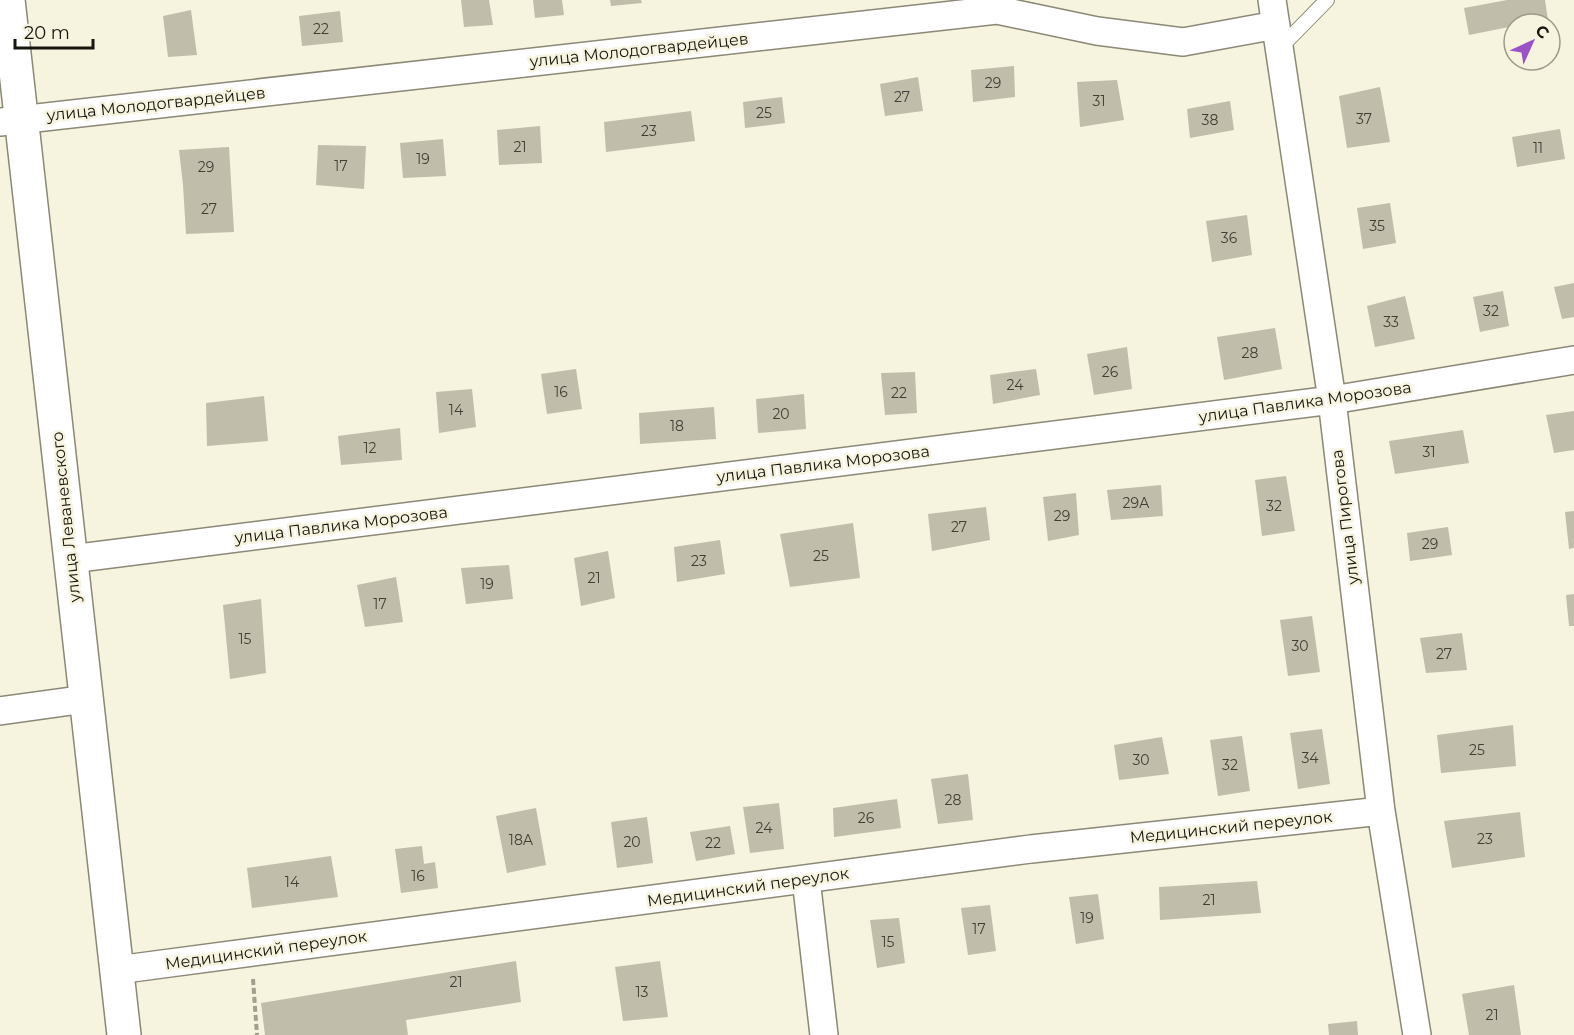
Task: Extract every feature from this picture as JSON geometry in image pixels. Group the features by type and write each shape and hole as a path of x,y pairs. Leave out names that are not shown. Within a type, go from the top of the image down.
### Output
{"street":[{"name":"улица Леваневского","path":"8,0 11,120 71,559 124,1035"},
{"name":"улица Молодогвардейцев","path":"11,120 997,10 1097,31 1183,42 1276,25"},
{"name":"улица Пирогова","path":"1276,25 1332,400 1381,811 1417,1035"},
{"name":"улица Павлика Морозова","path":"71,559 1332,400 1574,360"},
{"path":"0,711 86,699"},
{"name":"Медицинский переулок","path":"117,970 1031,849 1381,811"},
{"path":"806,879 824,1035"}],"lane":[{"path":"1276,25 1326,0"}],"path":[{"path":"251,952 257,1035"}],"building":[{"path":"461,0 489,0 493,25 464,27"},
{"path":"533,0 562,0 564,15 535,18"},
{"path":"610,0 641,0 642,3 611,6"},
{"path":"1507,0 1545,0 1547,12 1502,12 1502,28 1469,35 1464,8"},
{"path":"191,10 197,55 168,57 163,16"},
{"path":"340,11 343,42 302,46 299,16"},
{"path":"1014,66 1015,97 973,102 971,70"},
{"path":"918,77 923,111 885,116 880,84"},
{"path":"1117,80 1124,120 1080,127 1077,82"},
{"path":"1380,87 1390,142 1347,148 1339,96"},
{"path":"782,97 785,123 745,128 743,102"},
{"path":"1230,101 1234,130 1190,138 1187,109"},
{"path":"691,111 695,141 606,152 604,122"},
{"path":"540,126 542,163 499,165 497,130"},
{"path":"1560,129 1565,159 1517,167 1512,137"},
{"path":"443,139 446,176 403,178 400,143"},
{"path":"318,145 366,146 364,189 316,185"},
{"path":"229,147 234,232 186,234 179,150"},
{"path":"1390,203 1396,243 1363,249 1357,208"},
{"path":"1247,215 1252,255 1212,262 1206,221"},
{"path":"1574,283 1574,317 1562,319 1554,287"},
{"path":"1503,291 1509,326 1480,332 1473,297"},
{"path":"1405,296 1415,339 1375,347 1367,306"},
{"path":"1275,328 1282,369 1224,380 1217,337"},
{"path":"1127,347 1132,389 1094,395 1087,354"},
{"path":"576,369 582,409 547,414 541,374"},
{"path":"1036,369 1040,395 993,404 990,375"},
{"path":"915,372 917,413 885,415 881,373"},
{"path":"472,389 476,427 439,433 436,392"},
{"path":"804,394 806,429 758,433 756,399"},
{"path":"264,396 268,441 207,446 206,403"},
{"path":"714,407 716,439 640,444 639,413"},
{"path":"1574,411 1574,450 1554,453 1546,415"},
{"path":"400,428 402,460 341,465 338,436"},
{"path":"1463,430 1469,463 1395,474 1389,441"},
{"path":"1286,476 1295,531 1262,536 1255,480"},
{"path":"1161,485 1163,516 1111,520 1107,490"},
{"path":"1076,493 1079,535 1048,541 1043,497"},
{"path":"986,507 990,540 932,551 928,514"},
{"path":"1574,511 1574,548 1569,549 1565,512"},
{"path":"853,523 860,578 790,587 780,534"},
{"path":"1448,527 1452,555 1410,561 1407,533"},
{"path":"720,540 725,574 677,582 674,547"},
{"path":"608,551 615,598 581,606 574,558"},
{"path":"509,565 513,599 466,604 461,568"},
{"path":"396,577 403,622 365,627 357,585"},
{"path":"1574,594 1574,626 1569,626 1566,595"},
{"path":"261,599 266,673 230,679 223,605"},
{"path":"1312,616 1320,672 1288,676 1280,620"},
{"path":"1462,633 1467,670 1426,673 1420,638"},
{"path":"1513,725 1516,766 1441,773 1437,735"},
{"path":"1322,729 1330,784 1298,789 1290,733"},
{"path":"1242,736 1250,791 1218,796 1210,740"},
{"path":"1162,737 1169,774 1119,780 1114,745"},
{"path":"968,774 973,820 938,824 931,779"},
{"path":"897,799 901,828 834,837 833,808"},
{"path":"779,803 784,849 750,853 743,807"},
{"path":"536,808 546,865 507,873 496,816"},
{"path":"1520,812 1525,857 1452,868 1444,821"},
{"path":"647,817 653,863 617,868 611,822"},
{"path":"730,826 735,854 696,861 690,832"},
{"path":"422,846 424,864 435,862 438,888 401,893 395,849"},
{"path":"331,856 338,897 252,908 247,868"},
{"path":"1257,881 1261,913 1160,920 1159,887"},
{"path":"1098,894 1104,939 1076,944 1069,897"},
{"path":"990,905 996,951 968,955 961,908"},
{"path":"899,918 905,963 877,968 870,920"},
{"path":"516,961 521,1002 406,1020 408,1035 265,1035 261,1003"},
{"path":"660,961 668,1017 623,1021 615,967"},
{"path":"1514,985 1521,1035 1469,1035 1462,994"},
{"path":"1357,1021 1358,1035 1329,1035 1328,1024"}]}
